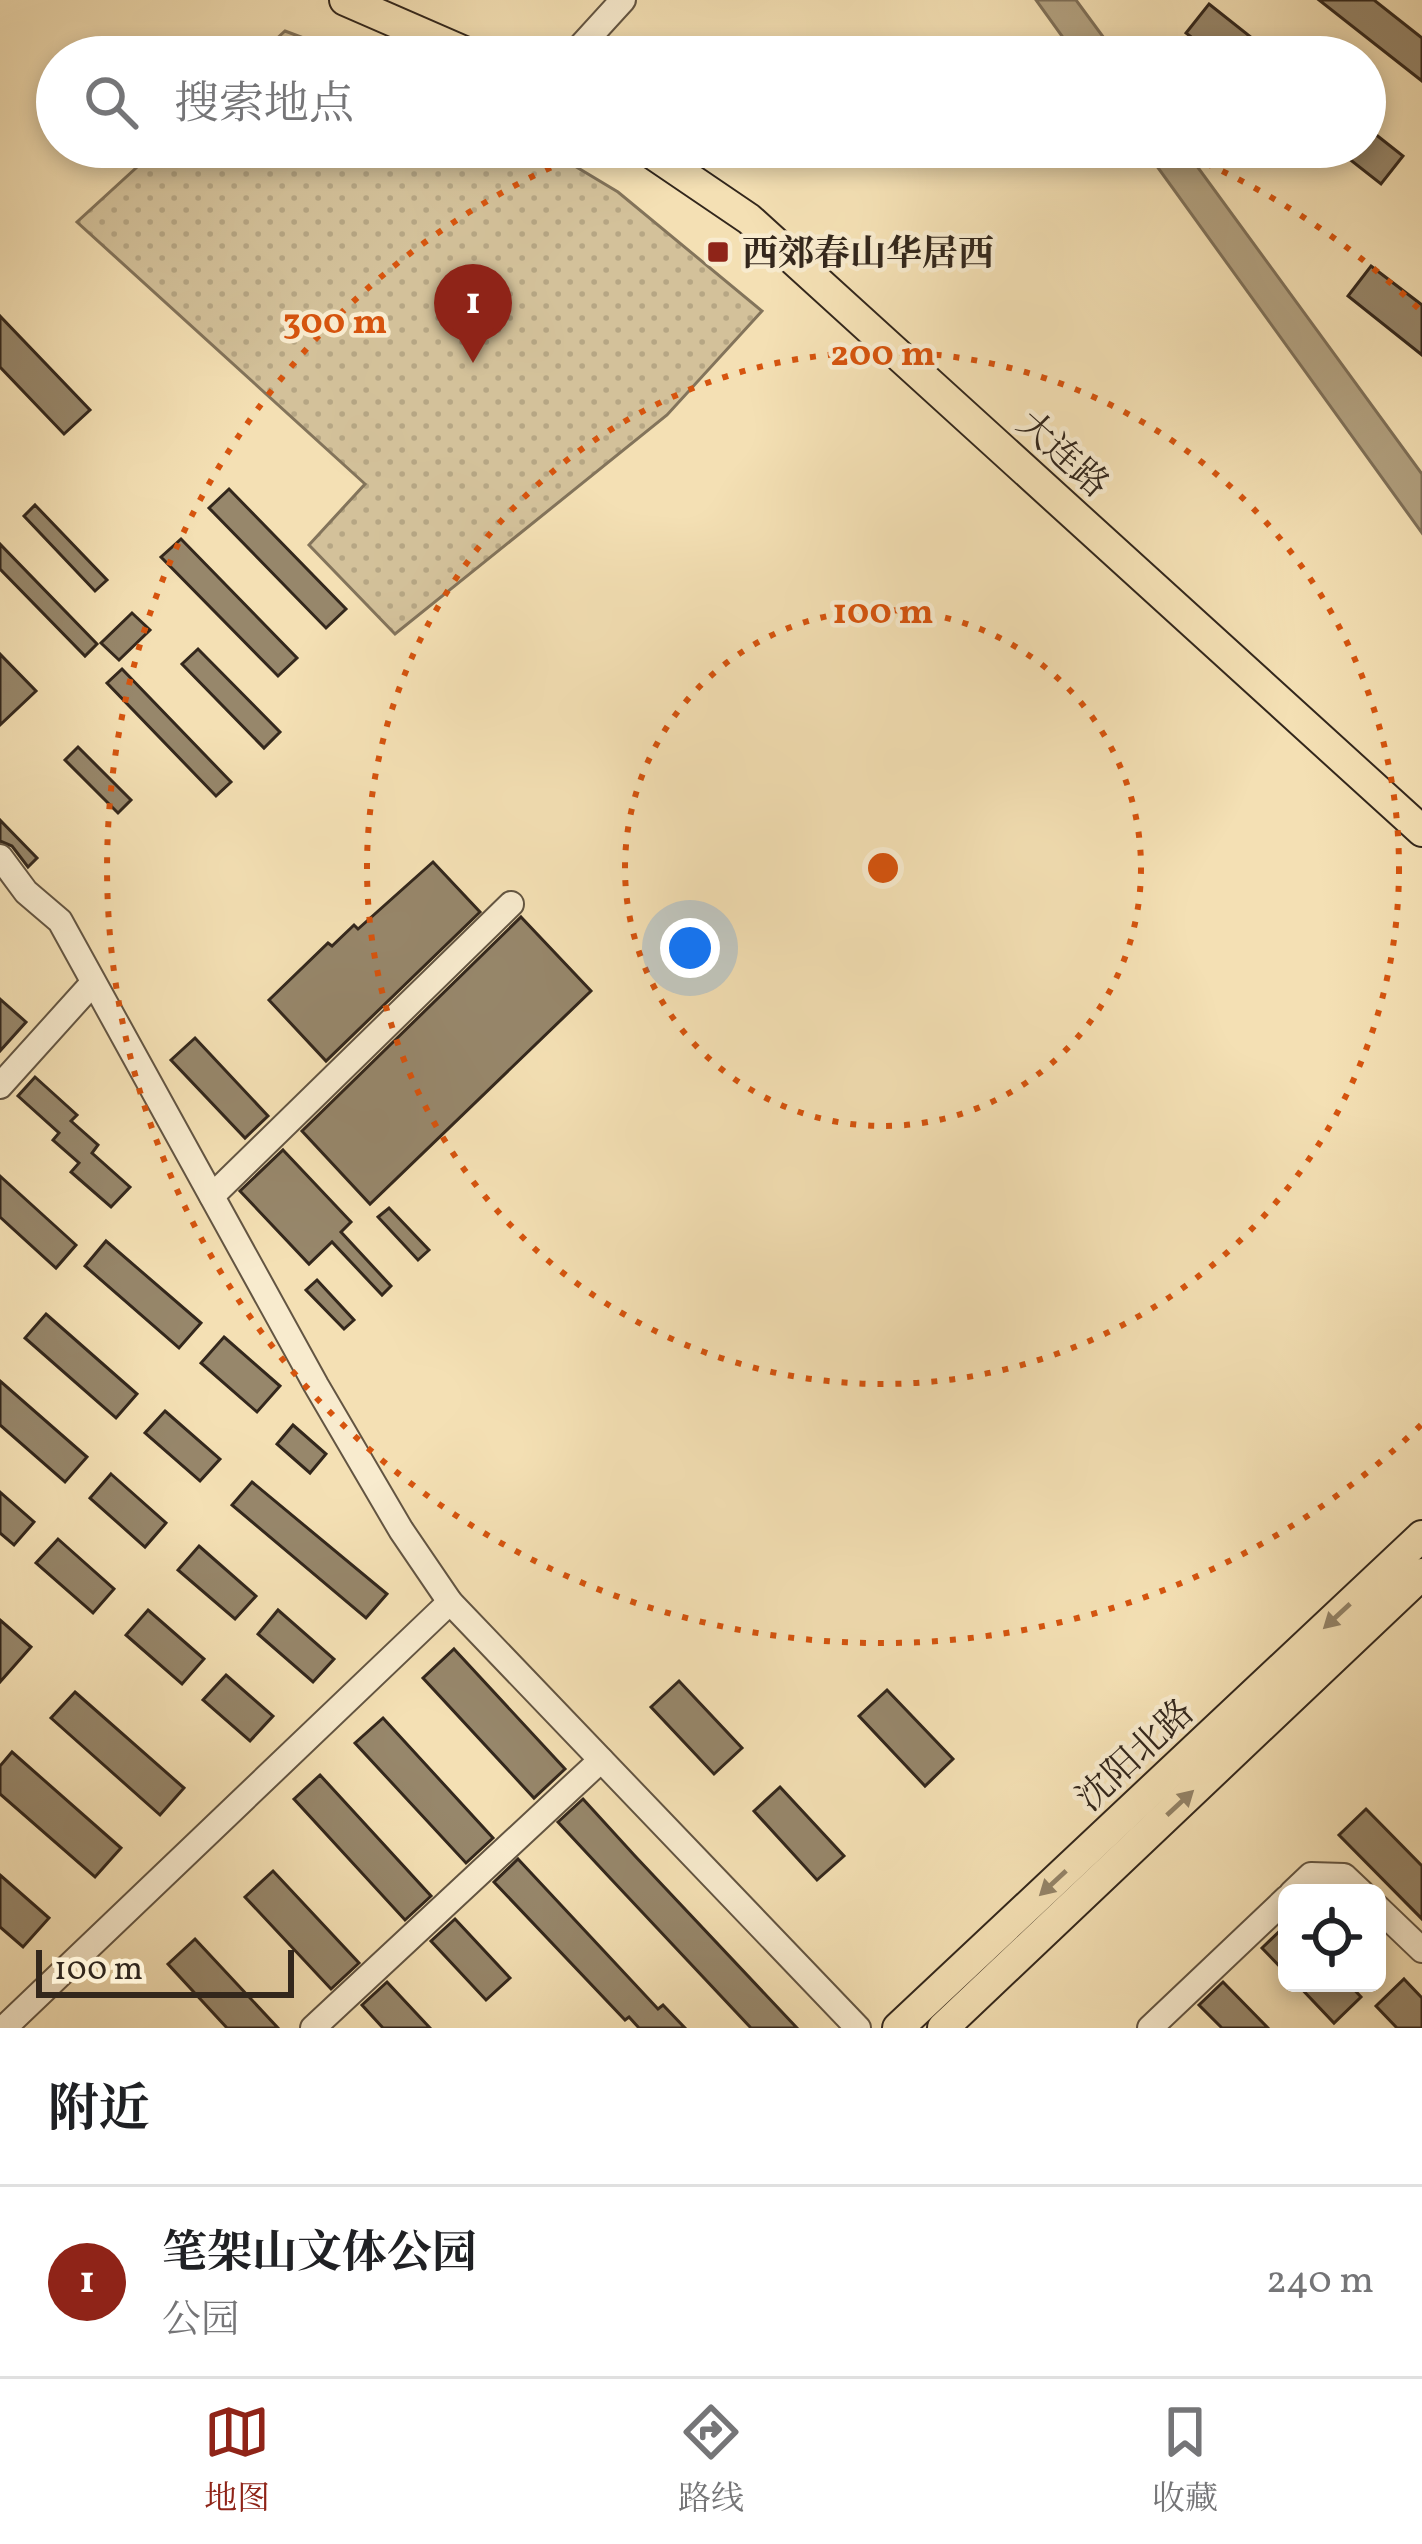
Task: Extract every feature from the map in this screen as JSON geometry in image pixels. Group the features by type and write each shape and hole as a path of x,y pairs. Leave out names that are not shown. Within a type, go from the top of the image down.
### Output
{"main road":[{"path":"345,0 428,36"},
{"name":"大连路","path":"674,168 749,219 1422,831"},
{"name":"沈阳北路","path":"898,2028 1422,1536"},
{"name":"沈阳北路","path":"943,2028 1422,1574"}],"street":[{"path":"590,36 623,0"},
{"path":"0,856 26,892 60,921 390,1512 450,1602 858,2028"},
{"path":"212,1196 511,904"},
{"path":"0,1085 92,984"},
{"path":"4,2028 450,1602"},
{"path":"313,2028 601,1760"},
{"path":"1301,1884 1311,1875 1344,1876 1352,1884"},
{"path":"1150,2028 1278,1906"},
{"path":"1386,1916 1422,1950"}],"shaded area":[{"path":"1036,0 1076,0 1103,36 1062,36"},
{"path":"136,168 578,168 618,192 762,311 667,415 395,634 309,545 365,484 77,222"},
{"path":"1158,168 1198,168 1422,474 1422,533"}],"building":[{"path":"1319,0 1374,0 1422,38 1422,81 1386,53 1386,36 1365,36"},
{"path":"1209,4 1249,36 1190,36 1186,33"},
{"path":"1386,143 1403,156 1381,184 1361,168 1386,168"},
{"path":"1371,266 1422,305 1422,355 1348,296"},
{"path":"0,316 90,410 64,434 0,367"},
{"path":"229,489 346,609 326,628 209,508"},
{"path":"35,505 107,580 95,591 24,516"},
{"path":"181,539 297,658 278,676 161,557"},
{"path":"0,544 97,644 85,656 0,569"},
{"path":"132,613 150,630 119,660 101,643"},
{"path":"198,649 280,732 264,748 182,664"},
{"path":"0,654 36,691 0,725"},
{"path":"122,669 231,782 216,796 107,683"},
{"path":"78,747 131,800 118,813 65,760"},
{"path":"0,820 37,858 28,867 12,846 0,841"},
{"path":"433,862 480,912 326,1061 269,1000 328,943 332,946 354,925 358,929"},
{"path":"521,917 591,991 370,1204 302,1131"},
{"path":"0,999 26,1022 0,1051"},
{"path":"195,1038 268,1116 245,1138 171,1060"},
{"path":"35,1077 77,1115 71,1121 98,1145 92,1153 130,1187 111,1207 71,1172 79,1163 53,1140 59,1133 18,1096"},
{"path":"283,1150 351,1222 341,1232 391,1286 382,1295 332,1242 309,1264 240,1191"},
{"path":"0,1176 76,1245 56,1268 0,1217"},
{"path":"389,1208 429,1250 418,1260 378,1217"},
{"path":"106,1241 201,1323 179,1348 85,1266"},
{"path":"317,1280 354,1320 344,1329 306,1290"},
{"path":"46,1314 137,1394 116,1418 25,1338"},
{"path":"224,1337 280,1386 257,1412 201,1363"},
{"path":"0,1381 87,1457 65,1482 0,1425"},
{"path":"165,1411 220,1459 200,1481 145,1433"},
{"path":"293,1425 326,1454 310,1473 277,1444"},
{"path":"111,1474 166,1523 145,1547 90,1498"},
{"path":"252,1482 387,1594 366,1618 232,1505"},
{"path":"0,1492 34,1522 14,1545 0,1533"},
{"path":"58,1539 114,1589 93,1613 36,1563"},
{"path":"199,1546 256,1596 235,1619 178,1570"},
{"path":"148,1610 204,1659 182,1684 126,1635"},
{"path":"278,1610 334,1659 313,1682 258,1634"},
{"path":"0,1620 31,1647 0,1682"},
{"path":"454,1649 565,1769 534,1798 423,1678"},
{"path":"226,1675 273,1716 250,1741 203,1700"},
{"path":"679,1681 742,1748 714,1774 651,1707"},
{"path":"887,1690 953,1759 925,1786 859,1716"},
{"path":"75,1692 184,1788 160,1815 51,1718"},
{"path":"383,1718 493,1838 466,1863 355,1743"},
{"path":"12,1752 121,1848 95,1877 0,1794 0,1766"},
{"path":"320,1775 431,1896 405,1920 294,1799"},
{"path":"780,1787 844,1856 817,1880 754,1811"},
{"path":"583,1799 797,2028 751,2028 611,1879 558,1822"},
{"path":"1366,1809 1422,1866 1422,1919 1339,1835"},
{"path":"518,1859 658,2009 663,2005 685,2028 639,2028 629,2017 625,2020 494,1882"},
{"path":"273,1871 359,1963 331,1989 245,1897"},
{"path":"0,1875 49,1918 23,1947 0,1927"},
{"path":"455,1919 510,1978 486,2000 431,1941"},
{"path":"1278,1933 1278,1965 1262,1948"},
{"path":"195,1939 278,2028 227,2028 168,1964"},
{"path":"1404,1979 1422,1998 1422,2028 1397,2028 1376,2006"},
{"path":"387,1982 430,2028 383,2028 362,2005"},
{"path":"1223,1982 1268,2028 1222,2028 1199,2005"},
{"path":"1305,1992 1356,1992 1361,1997 1334,2023"}],"place":[{"name":"西郊春山华居西","path":"718,252"},
{"name":"笔架山文体公园","path":"473,363"}]}
